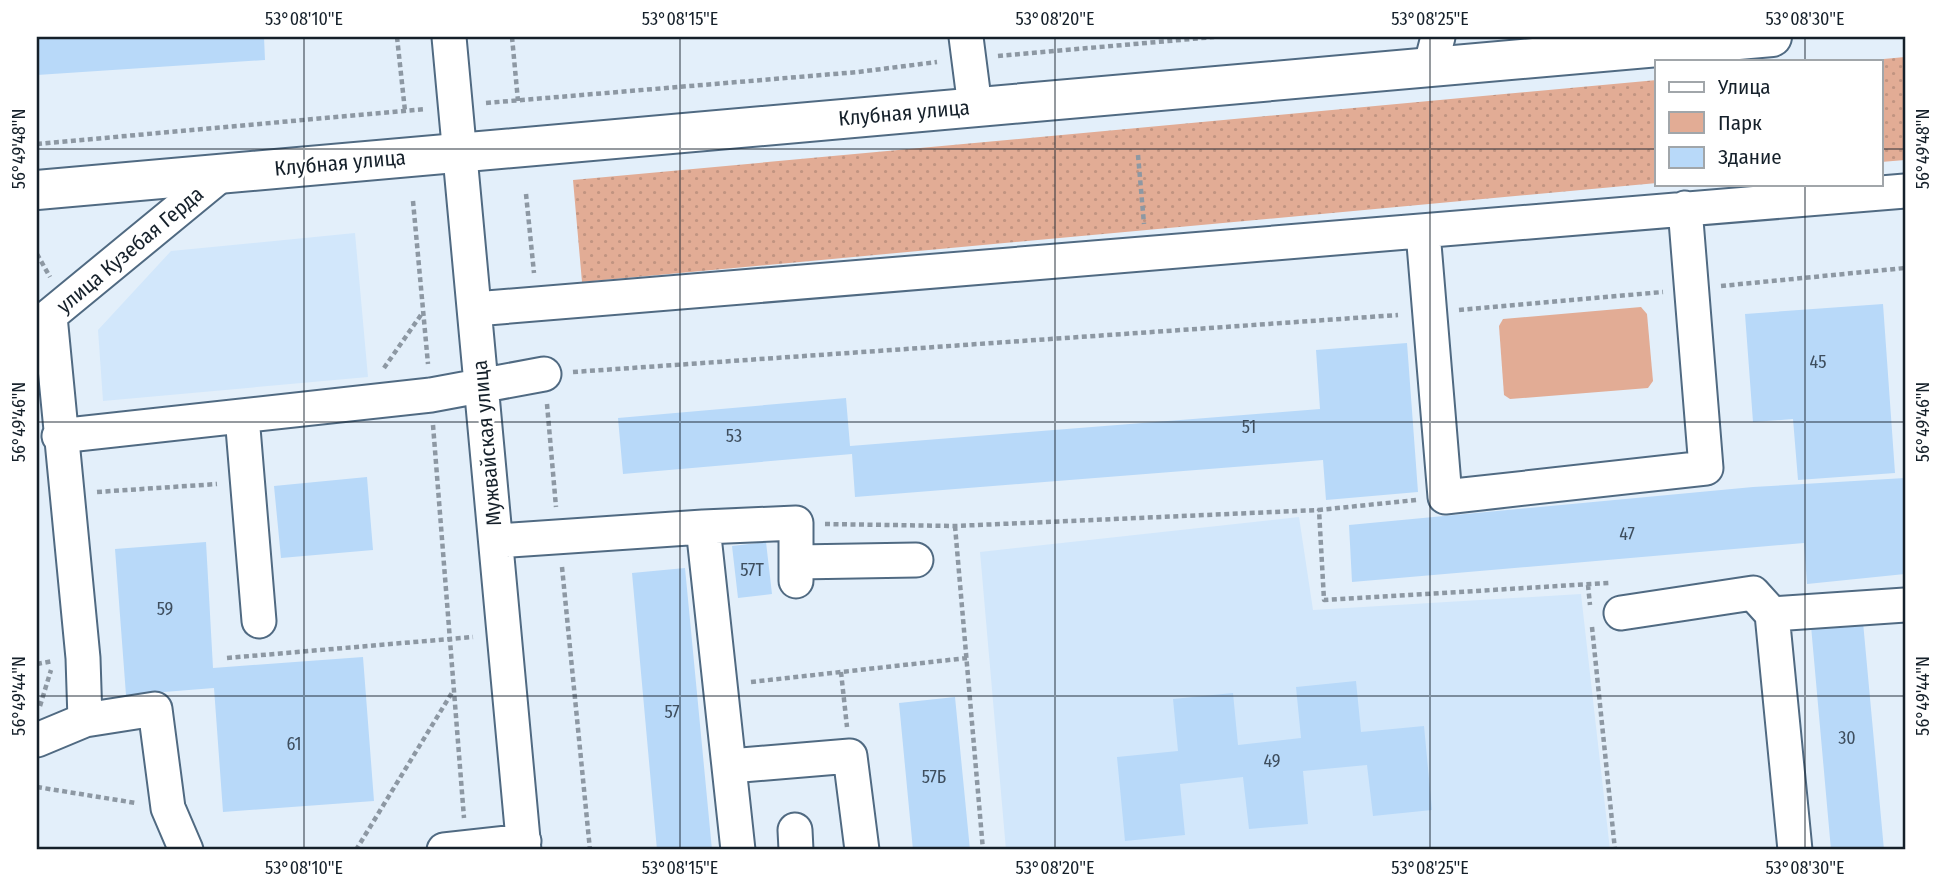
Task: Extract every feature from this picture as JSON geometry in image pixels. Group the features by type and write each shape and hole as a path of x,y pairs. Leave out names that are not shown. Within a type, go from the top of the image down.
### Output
{"main road":[{"name":"Клубная улица","path":"37,190 975,107 1434,52 1772,37"}],"street":[{"name":"Мужвайская улица","path":"449,37 524,846"},
{"path":"968,48 975,107"},
{"name":"улица Кузебая Герда","path":"43,321 223,173"},
{"path":"475,309 1905,191"},
{"path":"1423,232 1445,497 1706,468 1694,289 1685,208"},
{"path":"43,321 59,436 83,657 85,720"},
{"path":"59,436 431,395 544,374"},
{"path":"242,416 259,621"},
{"path":"496,541 796,523 796,572 916,560"},
{"path":"703,527 738,850"},
{"path":"1618,597 1753,593 1772,614 1795,850"},
{"path":"1772,614 1905,605"},
{"path":"37,740 85,720 155,709 168,808 186,850"},
{"path":"730,766 850,756 862,850"},
{"path":"455,849 524,846"}],"path":[{"path":"512,37 518,101"},
{"path":"37,144 858,72 968,48 1214,37"},
{"path":"397,38 405,111"},
{"path":"1138,155 1147,253"},
{"path":"413,201 454,691 455,849"},
{"path":"544,374 1429,313 1905,268"},
{"path":"360,403 424,312"},
{"path":"65,494 247,482"},
{"path":"796,523 955,526 1319,510 1445,497"},
{"path":"1319,510 1324,600 1588,584 1618,597"},
{"path":"955,526 983,850"},
{"path":"1588,584 1615,850"},
{"path":"227,657 505,634"},
{"path":"719,685 967,658"},
{"path":"841,672 850,756"},
{"path":"356,850 454,691"},
{"path":"37,787 168,808"}],"shaded area":[{"path":"355,233 368,377 103,401 98,330 171,251"},
{"path":"1299,517 1313,610 1581,594 1610,850 1006,850 980,552"}],"green space":[{"path":"1905,57 1905,160 1882,162 1882,60 1873,60"},
{"path":"1655,80 1655,183 582,282 573,180"},
{"path":"1641,307 1647,314 1653,381 1648,388 1510,399 1504,395 1499,326 1503,319"}],"building":[{"path":"37,37 264,37 265,60 37,75"},
{"path":"1883,304 1895,473 1798,480 1793,419 1753,422 1745,314"},
{"path":"1407,343 1418,492 1326,500 1323,460 855,497 852,454 623,474 618,418 846,398 850,446 1320,409 1316,350"},
{"path":"367,477 373,550 281,558 274,486"},
{"path":"1905,478 1905,574 1807,584 1804,543 1352,582 1349,525 1753,487"},
{"path":"206,542 213,668 363,657 374,801 223,812 214,688 126,695 115,549"},
{"path":"766,542 772,594 738,598 732,546"},
{"path":"685,568 712,850 657,850 632,573"},
{"path":"1863,622 1884,850 1831,850 1811,626"},
{"path":"1356,681 1361,732 1424,726 1432,810 1373,816 1367,765 1303,771 1308,824 1249,829 1243,777 1180,784 1185,835 1125,841 1117,757 1178,751 1173,699 1233,693 1238,745 1301,738 1296,687"},
{"path":"955,697 970,850 913,850 899,703"}]}
